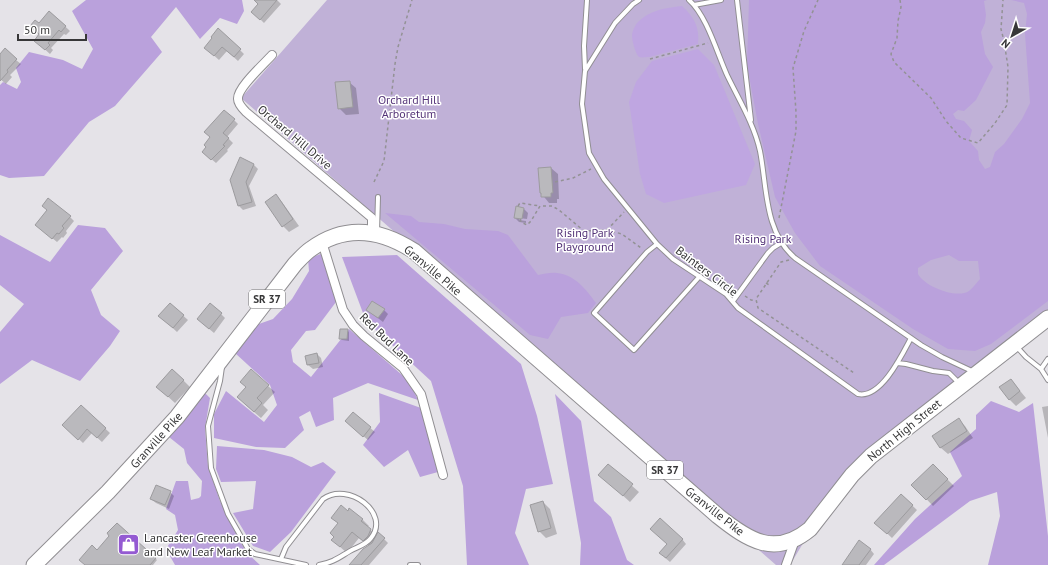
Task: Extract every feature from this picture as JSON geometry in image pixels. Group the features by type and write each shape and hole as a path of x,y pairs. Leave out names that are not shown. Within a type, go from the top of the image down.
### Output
{"highway":[{"name":"Granville Pike","path":"34,565 108,492 177,417 294,264 310,249 322,242 345,233 358,232 374,233 393,239 414,252 736,531 754,540 767,544 782,544 795,540"},
{"name":"North High Street","path":"795,540 810,529 852,475 871,456 960,385 1048,318"}],"street":[{"name":"Orchard Hill Drive","path":"272,55 242,88 238,94 238,102 246,112 372,218 374,233"},
{"name":"Red Bud Lane","path":"322,242 343,310 353,325 364,336 402,368 421,394 443,475"},
{"path":"786,565 795,540"}],"lane":[{"path":"585,71 584,46 587,0"},
{"name":"Bainters Circle","path":"639,0 633,4 615,23 585,71 582,104 589,153 604,179 657,244 673,259 726,294 738,308 858,394 864,395 878,388 897,363"},
{"path":"689,0 694,5 714,41 727,74 751,124 759,150 769,211 782,243 795,258 911,338 942,357 976,373"},
{"path":"694,5 721,0"},
{"path":"737,0 751,124"},
{"path":"374,233 378,226 378,197"},
{"path":"733,301 768,253 782,243"},
{"path":"657,244 648,252 594,313 634,350 700,276"},
{"path":"911,338 897,363 948,373 956,379 960,385"},
{"path":"1014,344 1026,357 1041,369 1048,380"},
{"path":"1041,369 1048,359"},
{"path":"222,360 222,373 208,426 211,468 228,514 248,550 256,554 306,565"},
{"path":"281,559 286,547 323,499 329,494 350,494 372,510 376,519 376,530 370,540 331,562 320,565"},
{"path":"410,565 418,565"}],"path":[{"path":"374,182 384,162 395,64 398,47 412,0"},
{"path":"775,228 779,219 796,131 793,68 804,31 818,0"},
{"path":"900,0 901,7 897,38 891,54 894,62 931,98 946,122 961,138 978,143 995,124 1007,105 1008,67 1001,29 1003,0"},
{"path":"650,59 714,41"},
{"path":"555,182 573,178 596,166"},
{"path":"518,206 520,203 552,206 584,231 607,230 622,234 648,252"},
{"path":"520,219 521,222 529,224 540,206"},
{"path":"607,230 625,211"},
{"path":"795,258 781,262 756,299 758,308 835,358 854,373"},
{"path":"766,283 771,286"},
{"path":"740,293 751,300 756,300"}],"green space":[{"name":"Rising Park","path":"327,0 1048,0 1048,318 893,438 817,520 790,565 776,565 241,98"}],"shaded area":[{"path":"86,0 242,0 244,11 237,24 220,18 200,39 176,7 151,37 162,52 115,106 89,122 44,176 9,178 0,175 0,85 3,82 17,89 21,82 16,68 29,52 63,60 82,69 93,49 72,11"},
{"path":"749,0 987,0 984,1 986,15 985,23 981,32 985,54 993,67 976,100 964,111 958,110 953,114 956,119 964,121 972,130 969,141 978,151 979,160 985,169 990,167 995,152 1004,144 1022,119 1030,103 1025,34 1027,14 1024,3 1011,0 1048,0 1048,301 991,344 975,351 948,349 913,329 820,266 795,233 775,197 758,124 747,65","holes":["949,255 959,261 978,261 980,279 969,291 964,293 949,293 934,287 922,279 918,274 918,268 931,260"]},
{"path":"682,6 693,18 697,27 698,44 649,57 639,57 634,48 632,36 637,23 653,12"},
{"path":"698,49 714,65 755,164 746,185 664,203 646,194 640,174 629,102 636,82 652,61"},
{"path":"385,213 411,216 419,222 444,224 465,229 498,231 508,235 538,275 548,273 563,274 580,284 596,303 588,313 561,317 548,339 530,335"},
{"path":"78,225 105,228 123,251 91,290 101,315 120,331 110,346 80,381 32,360 0,384 0,332 24,304 0,285 0,235 50,262"},
{"path":"323,253 336,302 315,330 306,331 291,350 293,362 311,377 349,329 409,381 418,400 368,383 333,398 334,420 316,427 310,411 299,417 304,430 285,448 256,447 214,438 214,414 226,391 264,422 277,405 270,385 235,353 256,325 273,319 292,299 309,271 308,259"},
{"path":"397,255 521,364 537,416 553,484 526,489 515,533 529,565 467,565 463,486 431,381 366,321 342,257"},
{"path":"205,393 210,398 205,428 208,466 220,501 243,546 247,553 260,565 175,565 166,549 178,530 175,515 166,509 176,481 188,481 191,500 201,496 202,481 187,463 184,449 169,437"},
{"path":"379,393 421,408 438,472 420,477 408,450 384,467 363,445 380,422"},
{"path":"555,394 581,421 594,501 611,517 627,560 634,565 580,565 581,543"},
{"path":"991,401 1019,412 1033,403 1048,536 1048,565 988,565 1000,516 997,492 970,501 884,565 874,565 915,519 962,476 950,452 976,429 976,415"},
{"path":"217,446 264,450 292,457 311,467 323,462 336,472 291,532 270,552 253,546 233,513 253,509 256,481 221,482 216,469"}],"building":[{"path":"254,0 277,0 260,20 251,12 258,4"},
{"path":"49,11 66,26 61,32 59,30 48,43 50,45 45,50 34,41 39,34 30,26 35,20 39,23"},
{"path":"218,28 241,49 234,57 222,47 214,56 204,48"},
{"path":"5,48 17,59 0,81 0,54"},
{"path":"350,81 353,107 338,109 335,82"},
{"path":"224,110 235,119 223,133 229,138 223,145 225,146 211,160 202,152 206,147 204,145 210,137 204,132"},
{"path":"240,157 254,164 246,182 252,202 238,206 230,180"},
{"path":"551,167 553,193 551,193 551,197 541,197 538,168"},
{"path":"276,194 293,219 282,227 265,202"},
{"path":"48,198 71,216 62,226 64,228 52,239 35,225 47,210 42,206"},
{"path":"516,206 524,208 522,219 514,218"},
{"path":"372,301 385,309 378,318 366,310"},
{"path":"170,303 184,315 173,328 158,316"},
{"path":"210,303 222,313 209,329 197,319"},
{"path":"340,329 348,329 347,339 339,339"},
{"path":"317,353 319,363 307,365 305,356"},
{"path":"172,369 184,380 168,397 156,387"},
{"path":"251,369 269,385 257,398 262,403 254,412 237,397 246,387 240,382"},
{"path":"1011,379 1020,391 1009,400 999,387"},
{"path":"81,405 106,428 97,438 87,429 78,440 62,425"},
{"path":"353,412 371,427 363,437 345,421"},
{"path":"959,418 967,431 940,448 932,436"},
{"path":"608,464 633,484 623,496 598,475"},
{"path":"933,464 948,479 926,500 911,485"},
{"path":"156,485 171,491 165,505 150,499"},
{"path":"901,494 913,505 887,534 874,523"},
{"path":"543,501 551,528 538,532 530,505"},
{"path":"341,505 348,511 349,508 363,519 361,521 371,529 368,536 363,541 352,532 340,547 331,540 334,537 330,533 338,523 331,518"},
{"path":"660,518 683,539 666,558 659,553 667,544 650,529"},
{"name":"Lancaster Greenhouse and New Leaf Market","path":"117,523 156,558 150,565 85,565 79,560 92,545 97,550 109,536 107,533"},
{"path":"378,532 385,538 361,565 349,565 363,549 372,543"},
{"path":"859,540 871,549 859,565 842,565"}],"place":[{"name":"Lancaster Greenhouse and New Leaf Market","path":"129,544"}],"park label":[{"name":"Orchard Hill Arboretum","path":"409,106"},
{"name":"Rising Park Playground","path":"585,239"}]}
